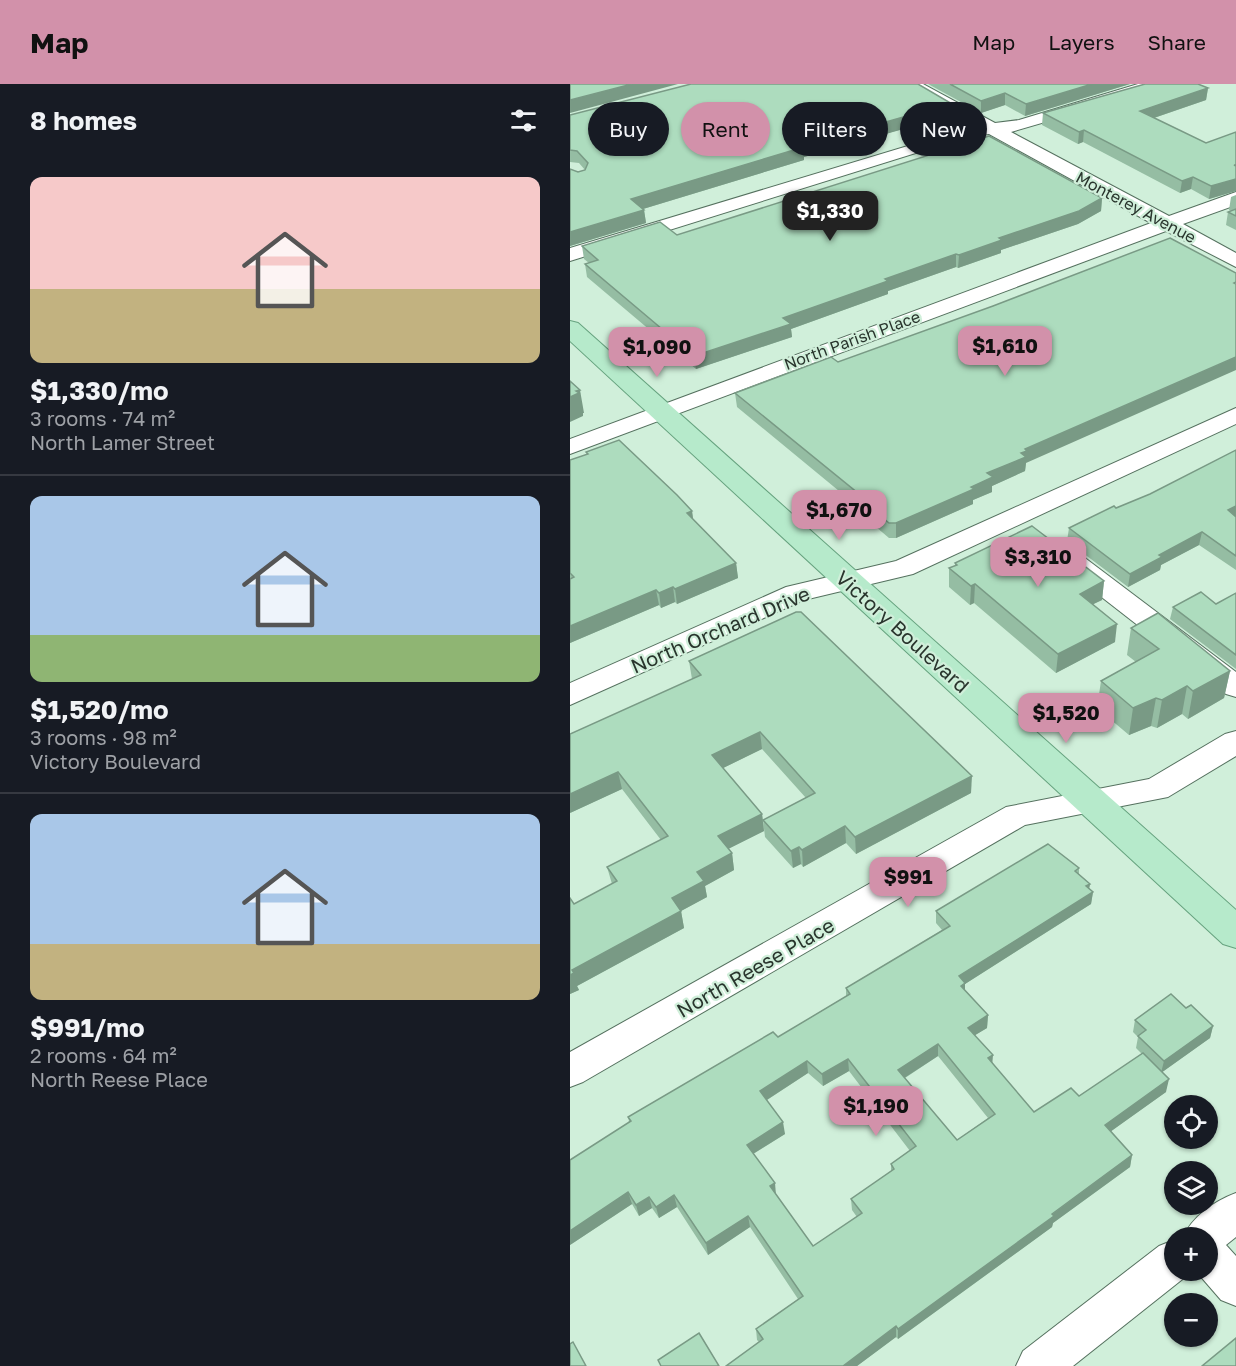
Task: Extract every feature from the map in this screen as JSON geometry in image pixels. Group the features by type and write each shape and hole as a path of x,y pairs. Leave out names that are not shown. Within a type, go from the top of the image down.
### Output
{"main road":[{"name":"Victory Boulevard","path":"570,328 1236,933"}],"street":[{"name":"Monterey Avenue","path":"910,84 1236,261"},
{"path":"570,255 965,132 1021,125 1156,84"},
{"name":"North Parish Place","path":"570,447 1236,198"},
{"name":"North Orchard Drive","path":"570,695 796,593 904,568 1034,532 1236,415"},
{"path":"1034,532 1236,687"},
{"name":"North Reese Place","path":"570,1071 1017,815 1157,789 1236,742"},
{"path":"1217,1227 1236,1212"},
{"path":"1218,1266 1236,1286"},
{"path":"1038,1366 1164,1268"}],"building":[{"path":"570,84 632,84 570,100"},
{"path":"691,84 918,84 949,102 900,102 900,118 888,121 888,102 782,102 782,154 631,199 644,210 570,232 570,169 578,172 585,170 588,163 577,151 570,150 570,115 588,110 588,156 669,156 669,102 621,102"},
{"path":"950,84 1092,84 1026,104 1005,93 981,101"},
{"path":"1145,84 1198,84 1208,88 1140,111 1206,143 1236,132 1236,165 1234,165 1236,166 1236,179 1211,186 1193,177 1182,181 1084,130 1079,132 1043,113"},
{"path":"987,137 1102,198 1079,211 999,238 1002,240 885,279 888,281 783,318 791,324 694,356 585,264 598,260 582,246 660,222 677,235 926,156 987,156"},
{"path":"1236,209 1236,216 1228,212"},
{"path":"1170,238 1236,273 1234,283 1236,284 1236,357 1025,449 1027,451 1021,453 1026,457 987,473 993,477 971,487 974,489 896,523 889,523 855,495 859,494 735,393 831,357 838,362"},
{"path":"570,381 580,390 576,391 579,393 570,397"},
{"path":"619,440 677,495 692,511 687,513 736,563 675,589 673,587 659,593 656,590 570,626 570,579 574,577 570,573 570,460"},
{"path":"1236,450 1236,506 1228,510 1236,517 1236,556 1202,532 1130,574 1069,528 1114,506 1116,508 1150,494"},
{"path":"1032,526 1104,581 1080,594 1117,624 1058,654 975,584 971,586 949,568"},
{"path":"1201,592 1216,604 1236,593 1236,655 1173,607"},
{"path":"796,612 801,612 972,776 855,837 845,826 802,850 799,847 791,851 763,820 815,793 760,732 712,755 762,814 718,836 732,853 697,872 704,881 672,898 681,911 572,970 574,973 570,975 570,898 574,904 617,881 607,867 668,836 618,772 570,794 570,734 701,675 689,661"},
{"path":"1158,613 1230,671 1193,691 1187,686 1162,700 1156,698 1133,708 1101,681 1159,649 1131,628"},
{"path":"1048,844 1079,868 1075,871 1090,884 1086,886 1093,892 959,976 965,983 961,986 988,1015 968,1028 993,1055 988,1058 1034,1112 1071,1088 1079,1096 1143,1053 1169,1079 1105,1125 1132,1155 1052,1214 1054,1216 898,1329 896,1326 843,1366 726,1366 763,1339 756,1329 803,1296 748,1216 706,1243 674,1195 656,1207 649,1197 636,1205 628,1192 570,1231 570,1160 631,1121 628,1117 773,1032 778,1037 850,994 846,988 950,926 936,911","holes":["938,1044 995,1114 957,1140 898,1070","848,1059 916,1146 891,1164 894,1169 851,1199 862,1213 813,1246 770,1186 775,1183 747,1145 783,1122 760,1091 807,1061 822,1074"]},
{"path":"1171,994 1186,1008 1191,1005 1213,1026 1164,1061 1138,1036 1146,1030 1135,1020"},
{"path":"699,1333 719,1366 661,1366 658,1360"},
{"path":"1236,1338 1236,1366 1202,1366"},
{"path":"573,1342 586,1366 570,1366 570,1344"}]}
